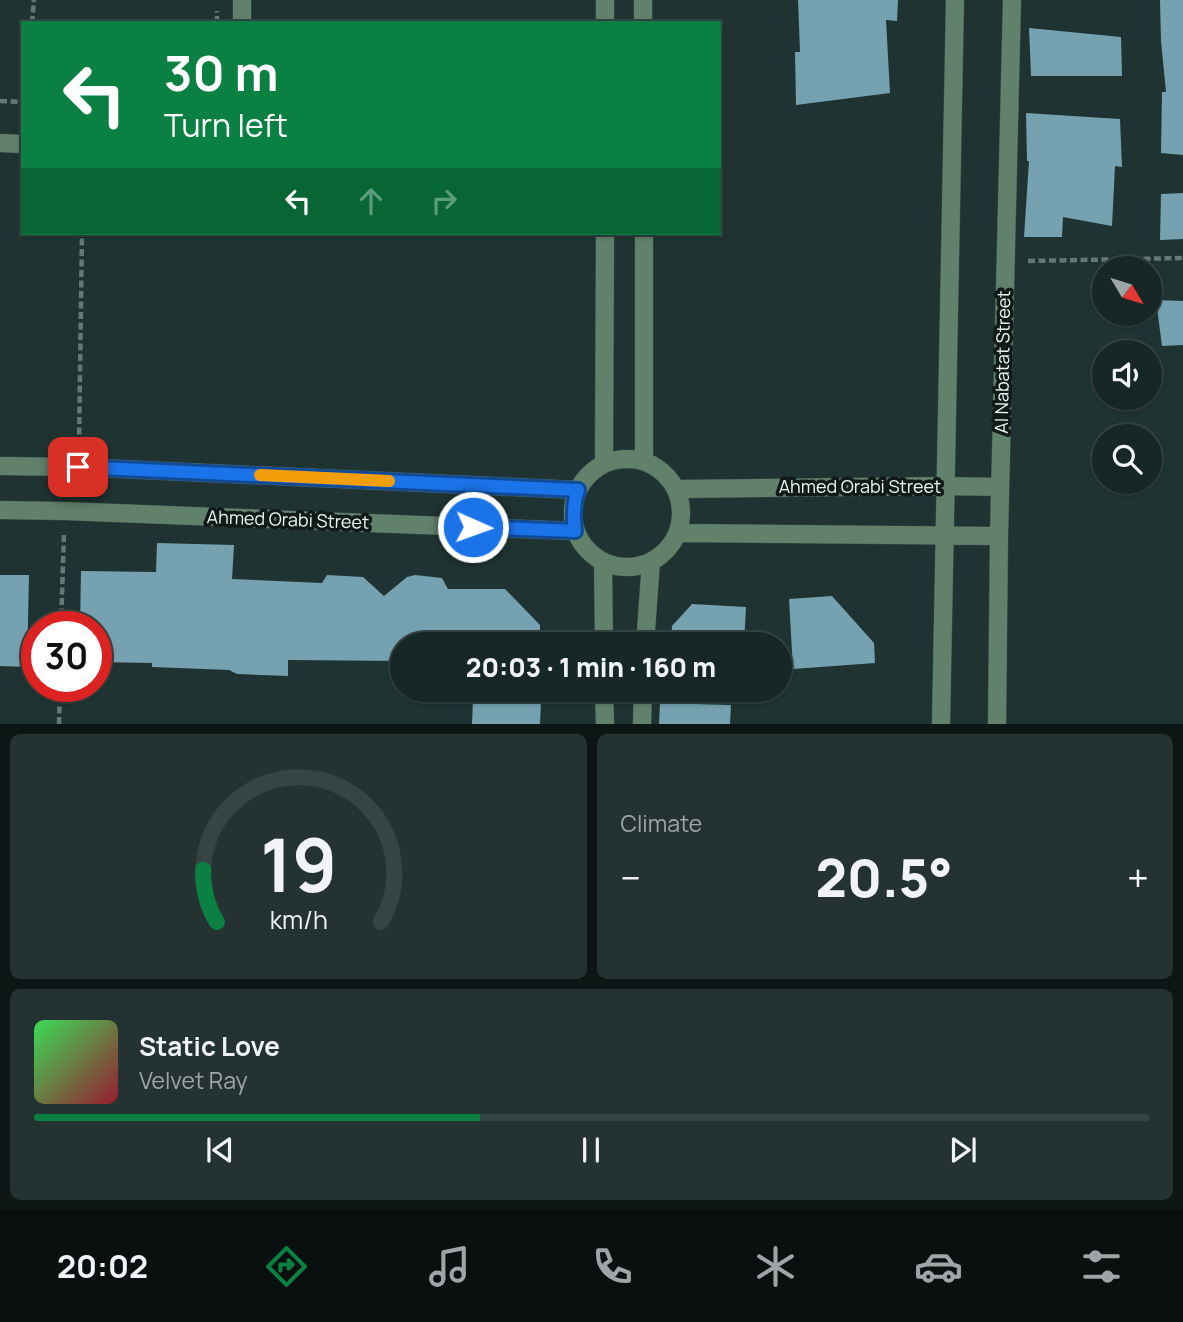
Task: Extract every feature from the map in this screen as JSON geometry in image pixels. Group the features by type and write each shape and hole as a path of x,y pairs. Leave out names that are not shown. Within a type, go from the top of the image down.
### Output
{"street":[{"path":"242,0 242,21"},
{"path":"605,0 605,21"},
{"path":"643,0 643,21"},
{"path":"941,723 955,0"},
{"name":"Al Nabatat Street","path":"998,723 999,537 1012,0"},
{"path":"0,143 21,144"},
{"path":"604,463 605,235"},
{"path":"644,235 644,460"},
{"path":"617,459 644,460 669,476 677,489 682,519 678,533 662,555 651,562 635,567 619,567 603,562 591,554 575,531 574,503 578,490 589,474 604,463 617,459"},
{"path":"0,466 78,467 578,490"},
{"name":"Ahmed Orabi Street","path":"677,489 1000,487"},
{"name":"Ahmed Orabi Street","path":"0,510 575,531"},
{"path":"678,533 999,537"},
{"path":"603,562 604,632"},
{"path":"646,632 651,562"},
{"path":"604,702 605,723"},
{"path":"642,723 643,702"}],"path":[{"path":"32,21 34,0"},
{"path":"0,100 21,102"},
{"path":"78,467 82,235"},
{"path":"1006,261 1183,258"},
{"path":"61,611 64,511"},
{"path":"59,723 60,702"}],"building":[{"path":"798,0 898,0 897,21 886,20 890,93 796,105 795,52 800,52"},
{"path":"1160,0 1183,0 1183,155 1161,153 1162,92 1166,92"},
{"path":"1029,28 1121,37 1122,76 1031,76"},
{"path":"1026,113 1120,119 1122,167 1115,166 1112,226 1063,217 1062,237 1024,237 1029,161"},
{"path":"1183,193 1183,239 1160,240 1161,194"},
{"path":"1162,300 1183,301 1183,345 1162,346 1159,326 1162,326"},
{"path":"157,543 234,545 232,579 322,583 327,575 363,577 384,596 407,577 415,575 442,578 448,589 505,589 540,625 540,632 390,632 390,661 288,660 288,676 152,667 152,663 112,662 112,611 80,611 81,571 156,572"},
{"path":"0,575 29,575 28,611 21,611 21,667 0,666"},
{"path":"832,596 874,643 875,663 793,669 789,599"},
{"path":"692,604 746,607 745,632 672,632 672,626"},
{"path":"473,702 541,702 540,724 472,724"},
{"path":"660,703 731,705 730,724 659,724"}],"slow traffic":[{"path":"260,475 389,481"}],"route":[{"path":"78,467 578,490 574,503 575,531 473,527"}]}
